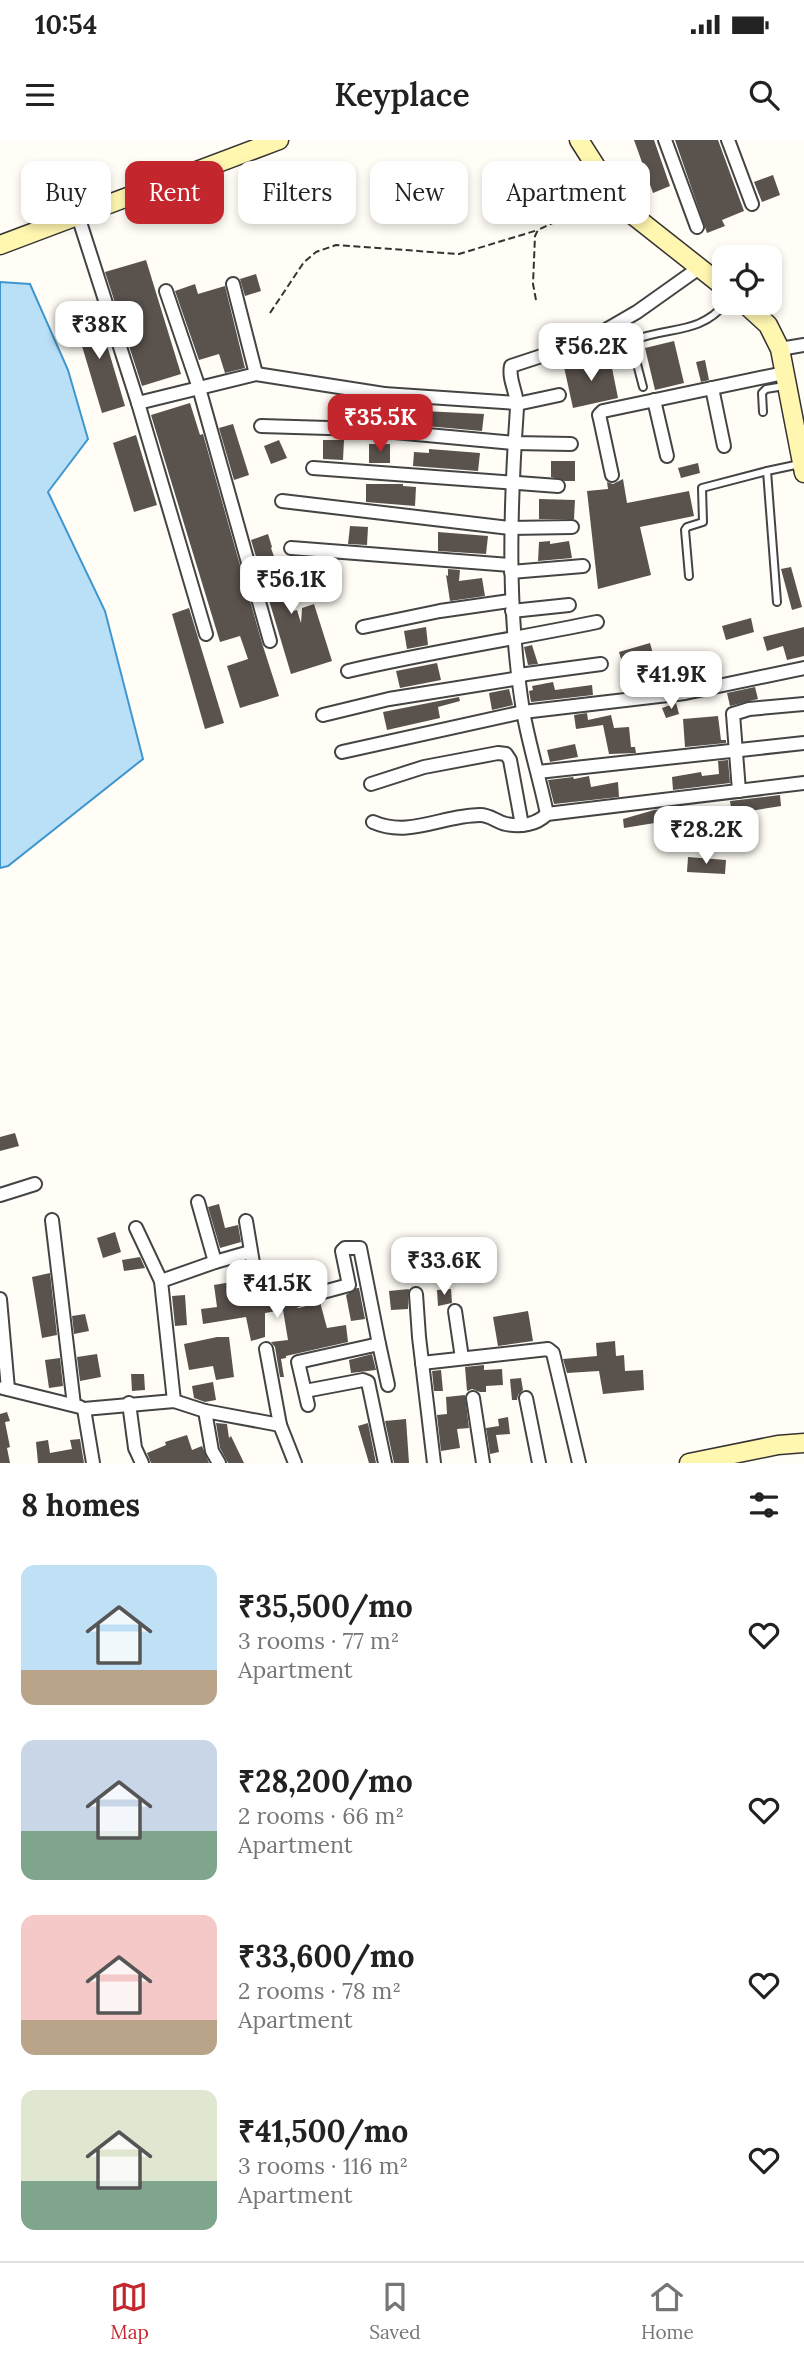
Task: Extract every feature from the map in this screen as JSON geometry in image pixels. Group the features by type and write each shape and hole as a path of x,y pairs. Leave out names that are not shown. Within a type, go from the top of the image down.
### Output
{"street":[{"path":"111,204 279,140"},
{"path":"579,140 592,161"},
{"path":"665,140 697,227"},
{"path":"728,140 752,204"},
{"path":"0,245 56,224"},
{"path":"81,224 138,404 206,634"},
{"path":"644,224 712,278"},
{"path":"547,814 523,712 511,606 510,528 517,404 509,373 511,366 587,341 637,312 699,268"},
{"path":"233,284 256,374"},
{"path":"166,291 199,388 270,641"},
{"path":"757,315 768,325 780,349 785,379 798,419 803,468"},
{"path":"780,349 804,345"},
{"path":"138,404 256,374 384,394 517,404 559,395"},
{"path":"612,475 599,415 603,411 712,388 785,379"},
{"path":"712,388 724,446"},
{"path":"381,431 384,394"},
{"path":"654,400 667,456"},
{"path":"261,426 381,431 514,443 571,444"},
{"path":"313,468 558,486"},
{"path":"282,500 510,528 572,527"},
{"path":"291,548 511,568 583,566"},
{"path":"363,627 440,611 569,605"},
{"path":"348,671 413,656 597,622"},
{"path":"323,715 389,699 601,664"},
{"path":"342,752 523,712 685,693 804,668"},
{"path":"739,791 733,715 749,709 804,704"},
{"path":"538,772 804,743"},
{"path":"371,784 424,767 498,753 506,754 510,760 522,825"},
{"path":"373,822 387,828 409,827 458,817 485,815 504,824 522,825 540,821 547,814 804,783"},
{"path":"0,1195 35,1184"},
{"path":"198,1202 215,1262"},
{"path":"52,1220 79,1407 93,1463"},
{"path":"246,1222 255,1275 291,1271 297,1299 349,1285 342,1251 345,1248 360,1248 388,1385"},
{"path":"136,1228 161,1281 174,1401"},
{"path":"161,1281 250,1252"},
{"path":"416,1293 434,1463"},
{"path":"0,1299 4,1389 79,1407 174,1401 205,1411 280,1424"},
{"path":"455,1311 462,1358"},
{"path":"308,1405 298,1362 379,1344"},
{"path":"266,1349 280,1424 295,1463"},
{"path":"422,1363 548,1349 553,1353 579,1463"},
{"path":"305,1391 363,1380 368,1382 385,1463"},
{"path":"473,1398 483,1463"},
{"path":"526,1398 539,1463"},
{"path":"129,1403 135,1448 142,1463"},
{"path":"205,1411 212,1451 219,1463"},
{"path":"689,1463 778,1445 804,1443"}],"lane":[{"path":"643,387 632,345 634,340 702,324 712,315"},
{"path":"763,412 762,393 785,379"},
{"path":"689,576 685,530 702,522 702,488 767,471 803,468"},
{"path":"767,471 777,601"}],"path":[{"path":"270,313 304,262 316,252 336,245 459,254 551,224"},
{"path":"536,300 533,272 535,236 538,230"}],"water":[{"path":"0,282 30,284 68,370 88,439 48,492 105,611 143,759 8,866 0,868"}],"building":[{"path":"634,140 654,140 670,186 653,193 650,185 650,161 642,161"},
{"path":"675,140 718,140 744,211 722,220 725,226 707,233"},
{"path":"773,175 780,195 762,202 754,182"},
{"path":"146,260 181,374 142,386 105,272"},
{"path":"256,274 261,291 245,296 240,279"},
{"path":"195,284 198,294 225,286 245,368 225,373 219,354 199,360 175,291"},
{"path":"96,308 125,406 102,413 73,316"},
{"path":"674,341 684,383 655,390 645,348"},
{"path":"610,358 618,398 573,408 564,367"},
{"path":"705,360 709,380 701,382 696,362"},
{"path":"190,403 200,435 203,434 279,696 240,708 227,666 248,659 240,636 220,642 151,415"},
{"path":"403,407 423,411 484,414 482,431 403,424"},
{"path":"233,424 249,475 234,480 219,428"},
{"path":"136,435 157,505 134,512 113,443"},
{"path":"279,440 287,458 271,464 264,446"},
{"path":"323,440 344,440 343,460 323,459"},
{"path":"369,444 390,444 390,463 369,463"},
{"path":"429,449 480,453 478,471 413,466 414,452 429,453"},
{"path":"551,461 575,461 575,481 551,477"},
{"path":"698,463 700,473 681,478 678,468"},
{"path":"623,479 627,503 689,491 694,516 640,527 651,575 598,589 587,491 608,489 607,482 613,484"},
{"path":"366,484 403,484 416,487 415,506 366,502"},
{"path":"539,499 575,500 574,519 539,519"},
{"path":"350,526 368,527 367,545 348,544"},
{"path":"438,532 488,536 486,554 438,551"},
{"path":"268,534 293,611 297,610 301,623 302,608 314,604 332,661 291,674 251,540"},
{"path":"550,541 550,544 569,541 572,558 538,561 539,542"},
{"path":"318,567 339,568 338,589 303,588 303,569 318,570"},
{"path":"791,567 802,607 792,610 781,569"},
{"path":"448,569 460,570 459,581 482,578 485,596 450,601 446,575 448,576"},
{"path":"189,608 224,723 205,729 172,614"},
{"path":"751,618 754,632 726,640 722,626"},
{"path":"426,627 428,645 407,649 404,631"},
{"path":"804,627 804,656 787,660 783,646 767,651 763,637"},
{"path":"650,643 656,664 668,659 672,671 642,681 639,661 623,666 619,652"},
{"path":"532,645 538,664 528,665 524,647"},
{"path":"437,663 441,680 400,688 396,671"},
{"path":"553,682 555,690 592,685 593,695 531,702 529,691 533,690 532,686"},
{"path":"755,687 758,699 730,706 727,693"},
{"path":"509,689 513,705 492,710 489,693"},
{"path":"459,697 460,701 438,707 440,718 387,730 383,712"},
{"path":"676,703 679,714 666,718 662,708"},
{"path":"587,713 588,720 611,715 614,728 629,727 631,747 635,747 636,753 609,754 603,725 576,729 574,715"},
{"path":"718,716 721,740 726,740 726,743 685,747 683,719"},
{"path":"575,744 578,757 550,762 547,750"},
{"path":"728,760 730,783 673,790 672,777 701,772 702,776 719,774 718,761"},
{"path":"589,776 591,787 618,782 619,797 554,804 548,780"},
{"path":"780,795 781,806 732,814 730,801"},
{"path":"670,808 673,820 624,828 623,819"},
{"path":"688,857 726,860 725,874 687,872"},
{"path":"15,1133 19,1146 0,1151 0,1137"},
{"path":"219,1204 225,1228 238,1225 241,1242 220,1248 208,1207"},
{"path":"115,1232 121,1252 103,1258 97,1238"},
{"path":"140,1257 145,1268 124,1271 122,1260"},
{"path":"50,1273 57,1335 42,1338 32,1277"},
{"path":"237,1281 240,1301 278,1293 276,1282 284,1281 291,1305 299,1308 320,1302 327,1328 346,1325 348,1342 286,1356 281,1359 284,1377 280,1377 275,1347 271,1342 288,1340 283,1310 265,1313 265,1337 251,1341 246,1317 203,1324 201,1309 217,1307 214,1285"},
{"path":"357,1288 365,1319 351,1321 346,1295"},
{"path":"409,1289 408,1309 391,1310 389,1291"},
{"path":"451,1289 452,1303 438,1306 437,1290"},
{"path":"185,1295 187,1325 175,1326 172,1296"},
{"path":"528,1311 533,1341 498,1346 493,1317"},
{"path":"85,1314 89,1331 74,1334 72,1316"},
{"path":"229,1337 234,1377 216,1380 213,1366 189,1370 184,1344"},
{"path":"615,1341 616,1356 624,1355 625,1371 643,1370 644,1390 603,1394 599,1371 567,1373 563,1359 597,1356 596,1343"},
{"path":"97,1354 101,1377 80,1381 77,1357"},
{"path":"372,1354 376,1370 351,1373 349,1360"},
{"path":"60,1358 63,1386 49,1388 45,1360"},
{"path":"484,1365 484,1370 502,1369 503,1385 486,1386 486,1392 472,1389 467,1391 465,1367"},
{"path":"441,1370 443,1391 434,1391 432,1371"},
{"path":"131,1374 144,1374 145,1390 132,1391"},
{"path":"521,1378 523,1390 517,1400 512,1400 510,1379"},
{"path":"213,1382 216,1400 205,1402 194,1398 192,1386"},
{"path":"465,1395 469,1428 457,1429 460,1448 441,1451 437,1415 447,1414 446,1397"},
{"path":"7,1412 10,1421 5,1422 10,1463 0,1463 0,1414"},
{"path":"508,1417 510,1434 496,1435 499,1452 490,1454 486,1428 499,1426 498,1419"},
{"path":"406,1419 409,1463 394,1463 385,1421"},
{"path":"216,1423 227,1424 229,1438 231,1436 244,1463 228,1463 220,1448"},
{"path":"368,1423 376,1463 369,1463 358,1426"},
{"path":"187,1435 192,1450 202,1446 209,1463 151,1463 147,1453 166,1445 165,1442"},
{"path":"80,1439 84,1463 38,1463 36,1442 48,1440 50,1453 72,1449 70,1440"}]}
